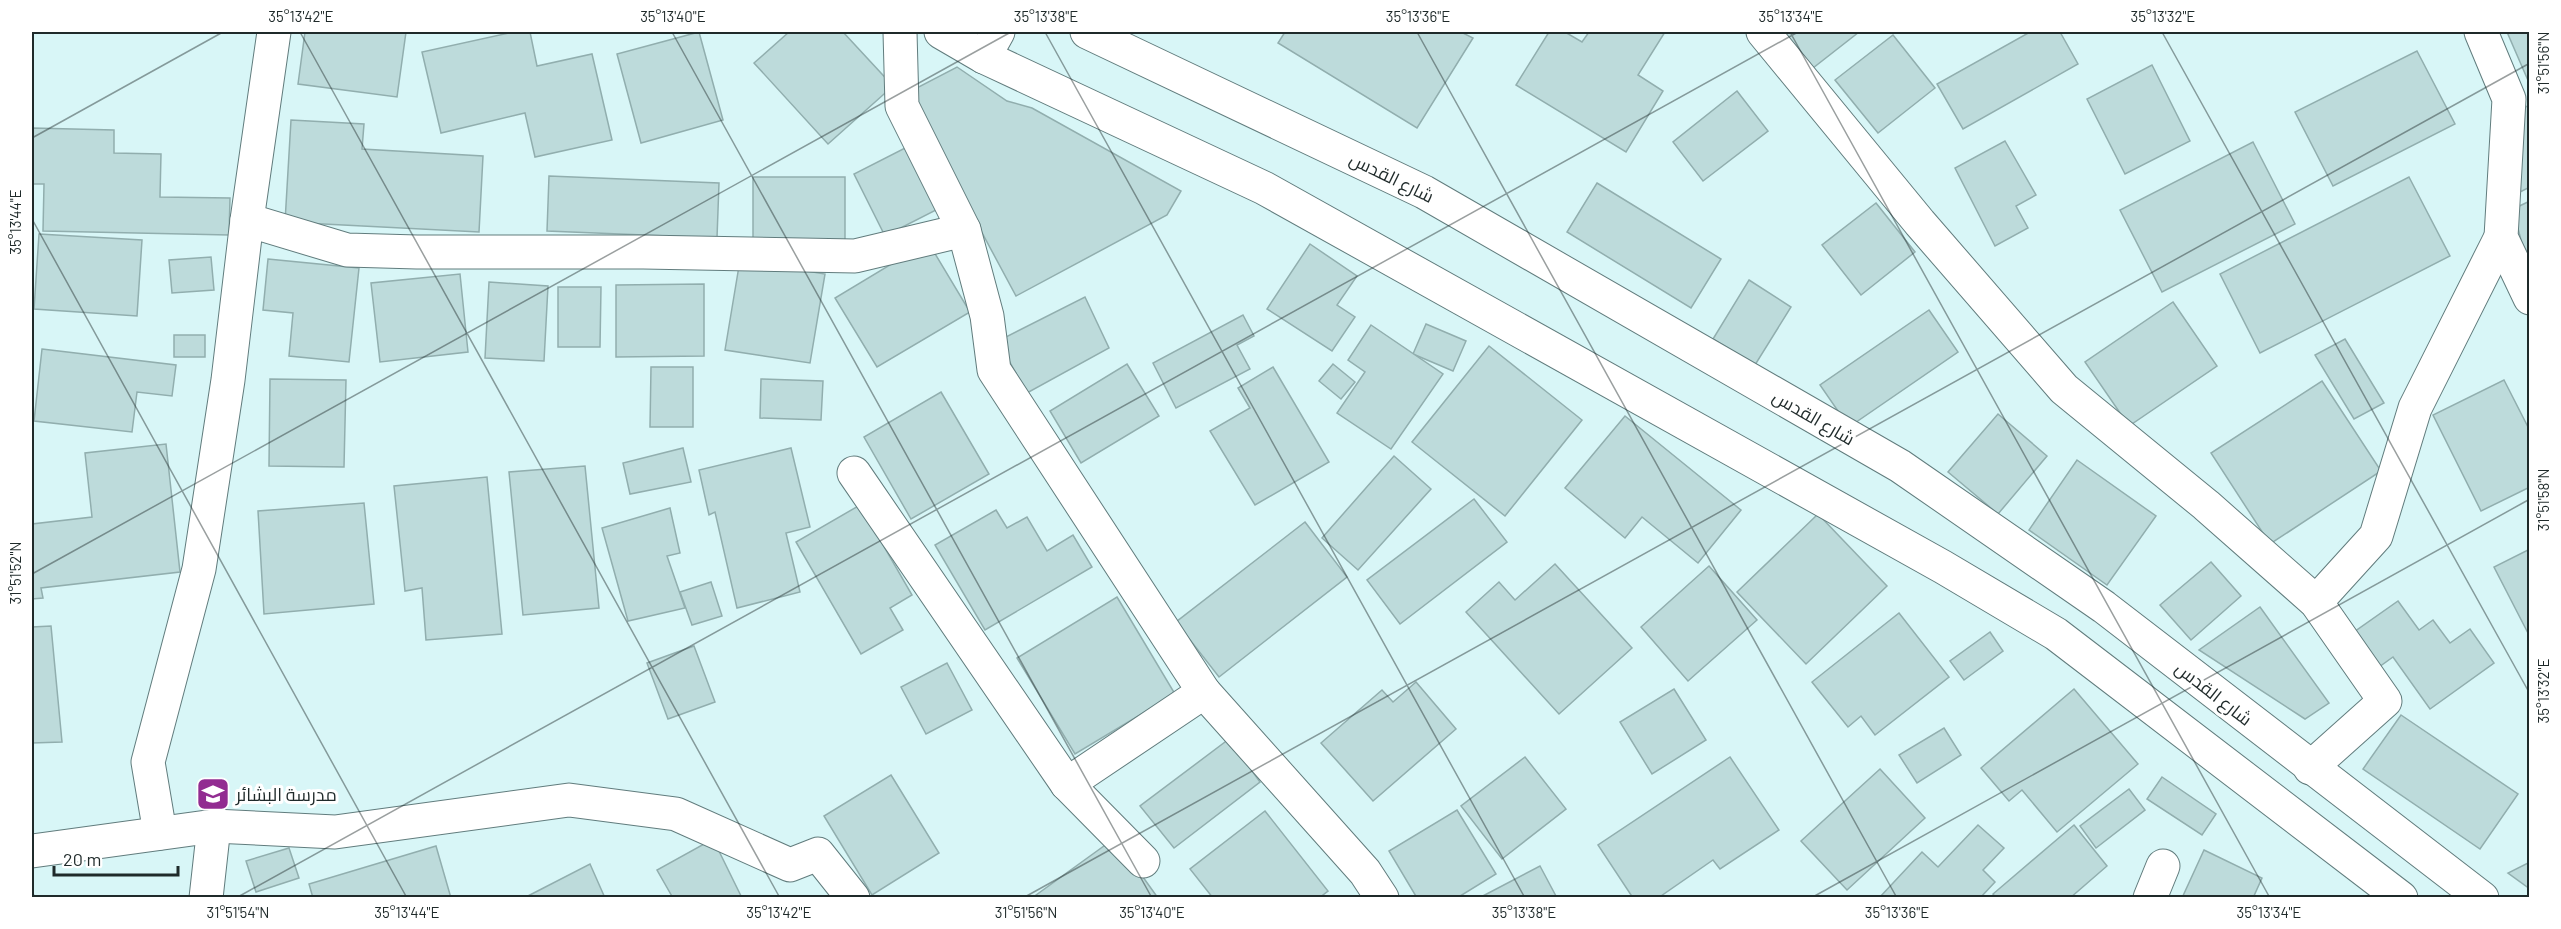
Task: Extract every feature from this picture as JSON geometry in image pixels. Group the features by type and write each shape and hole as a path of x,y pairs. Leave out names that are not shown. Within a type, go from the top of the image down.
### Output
{"street":[{"path":"160,833 148,762 199,569 228,380 247,220 274,32"},
{"path":"900,32 902,106 964,230 987,316 994,370 1204,692 1365,872 1382,897"},
{"path":"941,32 991,44 1264,188 1943,567 2056,634 2401,897"},
{"name":"شارع القدس","path":"1087,32 1424,192 1899,466 2104,607 2310,768 2482,897"},
{"path":"1763,32 1920,223 2064,389 2206,505 2316,602 2385,701 2310,768"},
{"path":"2316,602 2376,536 2415,408 2501,237 2509,99 2481,32"},
{"path":"247,220 347,250 417,252 643,252 855,256 964,230"},
{"path":"2501,237 2529,298"},
{"path":"854,473 1067,784 1143,861"},
{"path":"1067,784 1204,692"},
{"path":"32,851 214,826 335,832 569,800 676,814 790,865 818,854 853,897"},
{"path":"206,897 214,826"},
{"path":"2151,897 2163,866"}],"building":[{"path":"305,32 406,32 397,97 298,84"},
{"path":"513,32 530,32 537,66 592,54 612,140 535,157 525,113 441,133 422,52"},
{"path":"699,32 723,120 641,143 617,54"},
{"path":"789,32 843,32 893,86 828,144 754,63"},
{"path":"1285,32 1461,32 1473,38 1417,128 1278,43"},
{"path":"1549,32 1565,32 1582,42 1589,32 1665,32 1638,75 1663,91 1626,152 1516,85"},
{"path":"1784,32 1859,32 1813,68"},
{"path":"2030,32 2060,32 2078,64 1963,129 1937,84"},
{"path":"2507,32 2530,32 2530,85"},
{"path":"1893,35 1935,88 1878,133 1835,80"},
{"path":"2417,51 2455,124 2333,186 2295,112"},
{"path":"2152,65 2190,141 2125,174 2087,99"},
{"path":"957,67 1007,101 1032,108 1181,191 1167,215 1016,296 907,93"},
{"path":"1737,91 1768,131 1703,181 1673,142"},
{"path":"2530,106 2530,187 2516,194 2518,108"},
{"path":"291,120 364,124 362,149 483,156 479,232 285,222"},
{"path":"32,128 114,130 114,153 161,154 160,197 230,198 229,235 43,231 44,184 32,184"},
{"path":"2005,141 2036,195 2016,206 2028,228 1995,246 1955,168"},
{"path":"2253,142 2295,224 2162,292 2120,210"},
{"path":"909,146 940,208 885,236 854,174"},
{"path":"549,176 719,183 717,238 547,231"},
{"path":"753,177 845,177 845,242 753,242"},
{"path":"2409,177 2450,256 2260,353 2220,274"},
{"path":"1597,183 1721,259 1691,308 1567,232"},
{"path":"2530,201 2530,275 2513,209"},
{"path":"1876,203 1915,252 1861,295 1822,245"},
{"path":"39,234 142,240 137,316 34,309"},
{"path":"928,242 970,312 877,367 835,298"},
{"path":"1310,244 1357,276 1337,305 1355,317 1332,351 1267,309"},
{"path":"211,257 214,290 172,293 169,260"},
{"path":"268,259 359,268 349,362 289,356 293,313 263,310"},
{"path":"740,260 825,274 810,363 725,350"},
{"path":"460,274 468,352 380,362 371,283"},
{"path":"1749,280 1791,307 1755,365 1713,339"},
{"path":"489,282 548,286 544,361 485,358"},
{"path":"704,284 704,356 616,357 616,285"},
{"path":"558,287 601,287 600,347 558,347"},
{"path":"1085,297 1109,348 1027,393 998,341"},
{"path":"2173,302 2217,366 2129,426 2085,362"},
{"path":"1929,310 1958,352 1849,427 1820,385"},
{"path":"1243,315 1254,336 1237,345 1250,369 1176,408 1153,363"},
{"path":"1426,324 1466,341 1453,371 1413,354"},
{"path":"1371,325 1443,374 1391,449 1337,413 1365,372 1348,360"},
{"path":"174,335 205,335 205,357 174,357"},
{"path":"2345,339 2384,403 2354,419 2315,355"},
{"path":"1489,346 1582,420 1505,516 1412,442"},
{"path":"42,349 176,365 172,396 137,392 132,432 34,421"},
{"path":"1127,364 1159,416 1081,463 1050,411"},
{"path":"1333,364 1355,382 1341,399 1319,381"},
{"path":"651,367 693,367 693,427 650,427"},
{"path":"1273,367 1329,462 1255,505 1210,431 1250,408 1238,388"},
{"path":"270,379 346,380 344,467 269,466"},
{"path":"761,379 823,381 821,420 760,418"},
{"path":"2504,380 2530,431 2530,487 2481,511 2433,415"},
{"path":"2322,381 2381,471 2270,544 2211,453"},
{"path":"941,392 989,474 911,519 864,437"},
{"path":"1998,414 2047,456 1998,514 1948,472"},
{"path":"1625,416 1741,510 1698,563 1642,517 1625,538 1565,488"},
{"path":"166,444 180,572 41,588 43,598 32,599 32,524 92,517 85,453"},
{"path":"683,448 691,482 630,494 623,463"},
{"path":"791,448 810,527 786,533 800,592 737,608 715,512 709,515 699,470"},
{"path":"1394,456 1431,489 1358,570 1322,538"},
{"path":"2077,460 2156,516 2107,585 2029,530"},
{"path":"585,466 599,608 523,615 509,472"},
{"path":"487,477 502,634 426,640 422,588 405,591 394,486"},
{"path":"1474,499 1507,542 1400,624 1367,580"},
{"path":"364,503 374,604 264,614 258,511"},
{"path":"860,505 912,595 890,608 903,630 861,654 796,542"},
{"path":"670,508 680,553 667,556 685,608 628,621 602,528"},
{"path":"996,510 1007,528 1027,517 1047,551 1073,535 1092,567 985,630 935,545"},
{"path":"1818,514 1887,586 1806,664 1737,592"},
{"path":"1305,522 1347,577 1219,677 1176,622"},
{"path":"2530,549 2530,637 2494,567"},
{"path":"2211,562 2241,596 2191,640 2160,605"},
{"path":"1555,564 1632,648 1559,714 1466,612 1499,582 1515,600"},
{"path":"1709,566 1757,620 1688,681 1641,627"},
{"path":"711,582 722,616 692,625 680,592"},
{"path":"1117,597 1175,694 1075,754 1017,658"},
{"path":"2398,601 2419,630 2433,620 2450,643 2470,629 2494,663 2430,709 2393,657 2379,667 2354,632"},
{"path":"2260,607 2329,703 2305,719 2199,650"},
{"path":"1899,613 1949,677 1875,735 1861,716 1848,727 1812,682"},
{"path":"51,626 62,742 32,743 32,627"},
{"path":"1990,632 2003,651 1964,680 1950,661"},
{"path":"694,646 715,702 668,719 647,663"},
{"path":"947,663 972,710 926,734 901,687"},
{"path":"1416,682 1456,729 1373,801 1321,743 1382,690 1393,702"},
{"path":"1674,689 1706,740 1652,774 1620,722"},
{"path":"2074,689 2138,764 2057,832 2022,790 2009,801 1981,768"},
{"path":"2401,715 2518,794 2480,849 2363,769"},
{"path":"1944,728 1961,755 1917,783 1899,755"},
{"path":"1229,739 1260,782 1174,848 1140,806"},
{"path":"1525,757 1566,809 1502,859 1461,806"},
{"path":"1730,757 1779,830 1720,869 1713,860 1658,898 1633,898 1598,845"},
{"path":"1880,769 1925,818 1847,890 1801,841"},
{"path":"891,775 939,853 872,895 824,816"},
{"path":"2162,777 2216,814 2202,835 2147,799"},
{"path":"2129,789 2145,810 2096,848 2080,826"},
{"path":"1457,810 1496,874 1457,898 1417,898 1389,851"},
{"path":"1265,811 1328,891 1319,898 1213,898 1190,869"},
{"path":"1978,825 2004,848 1983,870 1995,882 1980,898 1879,898 1922,852 1938,867"},
{"path":"2074,825 2107,866 2070,898 1996,898 1993,894"},
{"path":"1115,838 1158,898 1032,898"},
{"path":"713,839 742,898 673,898 657,870"},
{"path":"436,846 451,898 313,898 309,884"},
{"path":"289,848 299,878 256,892 246,861"},
{"path":"2204,850 2262,878 2253,898 2182,898"},
{"path":"2530,862 2530,889 2508,873"},
{"path":"590,864 605,898 524,898"},
{"path":"1540,866 1557,898 1479,898"}],"place":[{"name":"مدرسة البشائر","path":"213,794"}]}
